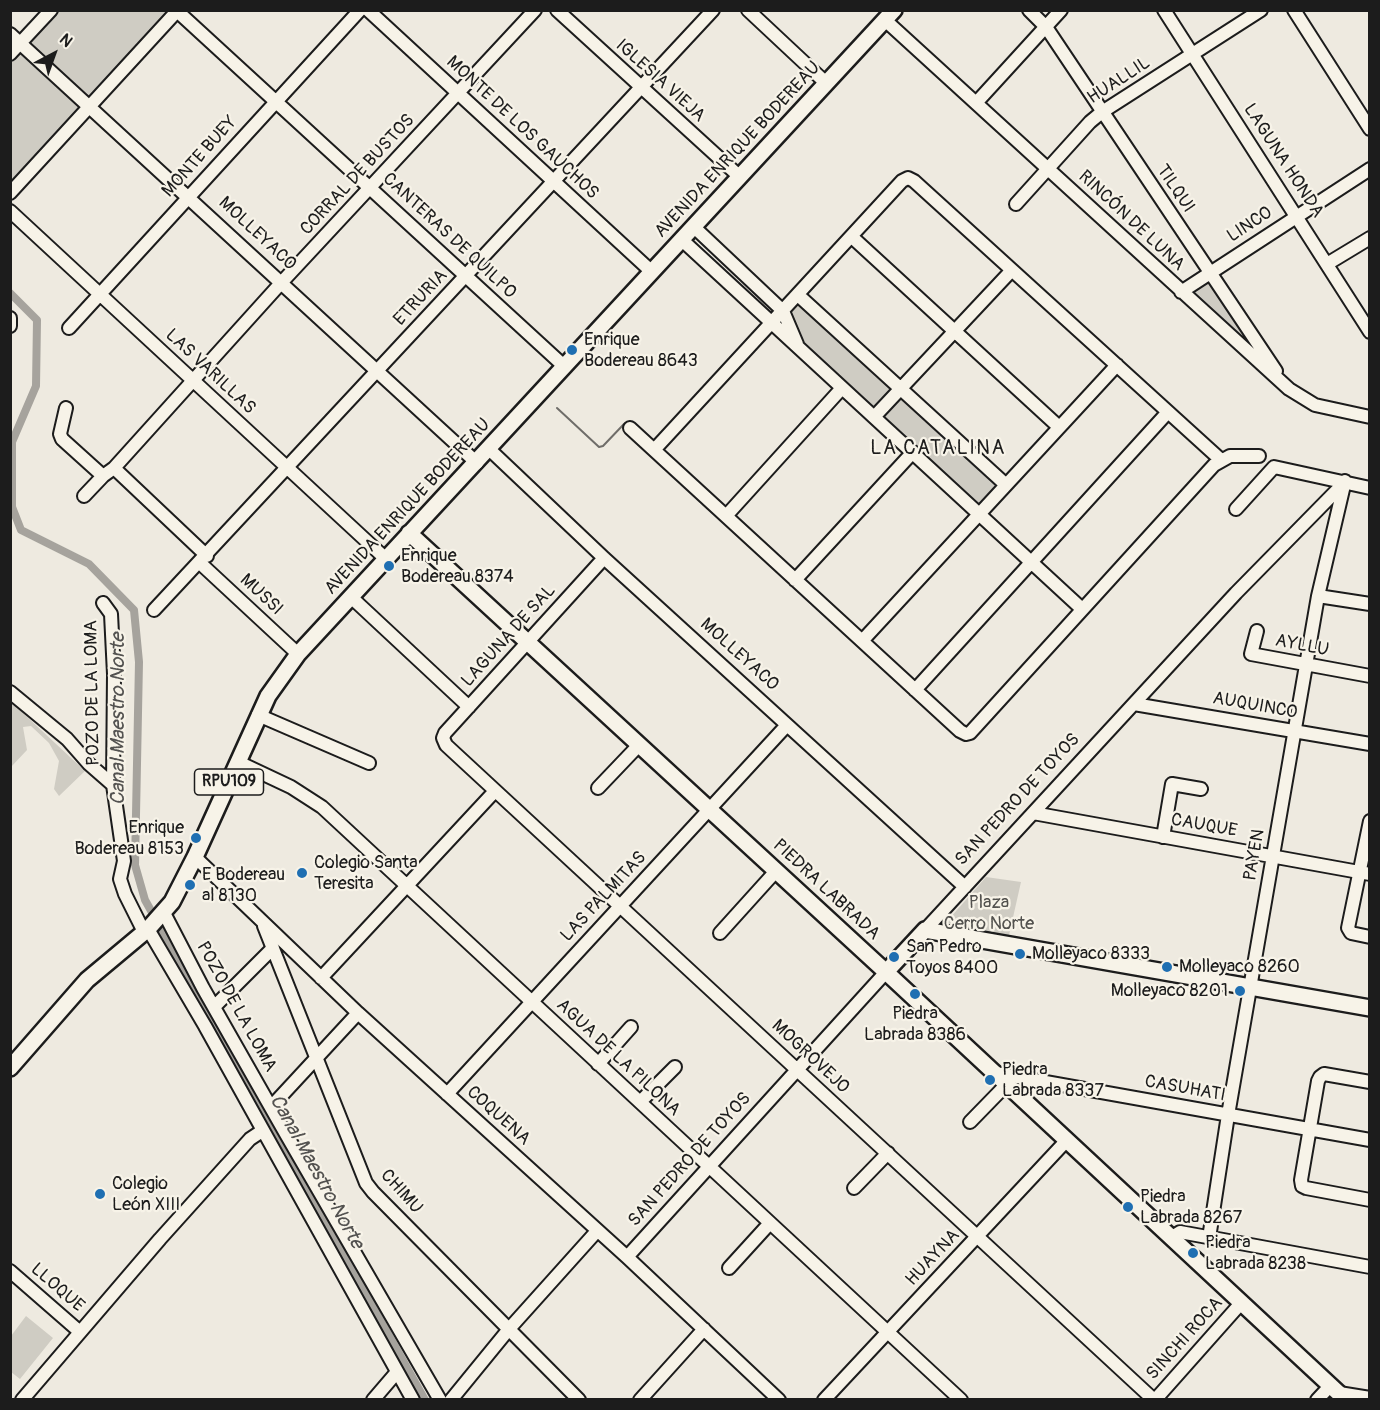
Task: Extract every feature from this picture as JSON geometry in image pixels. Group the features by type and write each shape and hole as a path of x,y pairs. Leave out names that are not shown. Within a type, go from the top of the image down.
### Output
{"main road":[{"name":"AVENIDA ENRIQUE BODEREAU","path":"10,1068 87,981 164,913 179,892 258,715 275,684 298,654 889,15"},
{"name":"PIEDRA LABRADA","path":"410,534 1339,1392"},
{"path":"925,930 1370,1008"},
{"name":"SAN PEDRO DE TOYOS","path":"886,972 925,930"}],"street":[{"path":"10,54 51,10"},
{"name":"MONTE BUEY","path":"69,328 360,10"},
{"name":"MONTE DE LOS GAUCHOS","path":"368,10 652,272"},
{"name":"CORRAL DE BUSTOS","path":"84,496 114,468 281,283 535,10"},
{"name":"IGLESIA VIEJA","path":"557,10 740,177"},
{"name":"ETRURIA","path":"154,610 713,10"},
{"path":"748,10 826,83"},
{"name":"TILQUI","path":"1029,10 1046,27 1289,389"},
{"path":"976,103 1061,10"},
{"name":"LAGUNA HONDA","path":"1164,10 1370,332"},
{"name":"HUALLIL","path":"1016,204 1090,122 1102,112 1261,10"},
{"path":"1294,10 1370,129"},
{"path":"10,193 177,11"},
{"name":"CANTERAS DE QUILPO","path":"177,11 565,367"},
{"name":"RINCÓN DE LUNA","path":"889,15 976,103 1289,389 1315,405 1370,417"},
{"name":"MOLLEYACO","path":"10,34 477,463"},
{"name":"LINCO","path":"1181,292 1370,169"},
{"path":"654,450 902,181 908,178 1221,460"},
{"name":"LAS VARILLAS","path":"10,211 386,559"},
{"path":"694,227 783,311 799,348"},
{"path":"852,237 1059,427"},
{"path":"1327,264 1370,238"},
{"path":"682,240 1082,609"},
{"path":"874,417 1012,270"},
{"path":"798,295 1005,484"},
{"path":"10,318 10,326"},
{"path":"862,641 1116,365"},
{"path":"726,516 842,388"},
{"path":"66,408 60,434 62,439 103,476"},
{"path":"915,690 1168,412"},
{"path":"630,428 966,736 1221,460 1230,456 1259,456"},
{"name":"MOLLEYACO","path":"489,449 604,558 965,887"},
{"path":"795,580 913,452"},
{"path":"1236,509 1274,467 1370,488"},
{"name":"MUSSI","path":"114,468 298,654"},
{"name":"PAYEN","path":"1209,1238 1228,1115 1318,596 1346,481"},
{"name":"SAN PEDRO DE TOYOS","path":"925,930 1236,593 1346,481"},
{"name":"LAGUNA DE SAL","path":"443,738 445,733 604,558"},
{"path":"1318,596 1370,604"},
{"path":"351,597 469,707"},
{"name":"POZO DE LA LOMA","path":"103,603 111,614 114,674 113,785 124,861 120,879 125,894 205,1026 413,1400"},
{"name":"AYLLU","path":"1257,631 1251,654 1306,666 1370,676"},
{"path":"10,692 67,739 89,764 113,785"},
{"name":"AUQUINCO","path":"1134,704 1370,744"},
{"path":"258,715 369,763"},
{"name":"LAS PALMITAS","path":"447,1094 787,725"},
{"name":"MOGROVEJO","path":"443,738 446,745 495,791 1154,1400"},
{"path":"598,788 639,745"},
{"name":"AGUA DE LA PILONA","path":"238,762 310,798 961,1400"},
{"path":"1163,837 1172,783 1200,789"},
{"path":"321,978 495,791"},
{"name":"CAUQUE","path":"1033,813 1364,873"},
{"path":"1370,822 1364,873 1348,928 1351,933 1370,937"},
{"name":"COQUENA","path":"195,857 358,1013 627,1257 779,1400"},
{"path":"720,933 776,871"},
{"name":"POZO DE LA LOMA","path":"164,913 214,1007 440,1400"},
{"name":"CHIMU","path":"263,922 366,1183 579,1400"},
{"path":"214,1007 273,948"},
{"name":"SAN PEDRO DE TOYOS","path":"627,1257 886,972"},
{"path":"271,1107 358,1013"},
{"path":"598,1064 631,1027"},
{"path":"640,1102 675,1067"},
{"name":"CASUHATI","path":"995,1073 1370,1140"},
{"path":"1370,1082 1324,1074 1320,1077 1301,1180 1302,1186 1370,1200"},
{"path":"970,1122 1007,1084"},
{"path":"22,1400 250,1139 262,1131"},
{"name":"HUAYNA","path":"824,1400 1067,1140"},
{"path":"854,1188 888,1153"},
{"path":"729,1268 770,1223"},
{"path":"452,1400 509,1329 597,1231"},
{"path":"1172,1238 1180,1233 1370,1267"},
{"name":"LLOQUE","path":"10,1271 80,1332"},
{"name":"SINCHI ROCA","path":"1154,1400 1242,1302"},
{"path":"640,1400 704,1329"},
{"path":"373,1400 397,1372"},
{"path":"1317,1400 1339,1392 1370,1398"}],"green space":[{"path":"169,10 171,12 89,100 26,42 55,11"},
{"path":"20,47 84,107 10,185 10,57"},
{"path":"1205,272 1281,383 1181,288"},
{"path":"798,299 895,390 873,411 804,349 787,311"},
{"path":"901,395 998,484 977,506 881,418"},
{"path":"10,701 85,771 59,796 54,789 59,761 49,743 31,726 23,727 27,750 11,767"},
{"name":"Plaza Cerro Norte","path":"986,877 1021,882 1007,944 942,927"},
{"path":"26,1316 53,1338 20,1379 11,1372 11,1336"}],"waterway":[{"name":"Canal Maestro Norte","path":"10,293 37,320 36,386 12,442 12,507 21,530 89,564 134,610 139,662 135,865 145,900 425,1400"},
{"path":"557,408 599,447 603,446 624,424"}],"place":[{"name":"Enrique Bodereau 8643","path":"572,350"},
{"name":"Enrique Bodereau 8374","path":"389,566"},
{"name":"Enrique Bodereau 8153","path":"196,838"},
{"name":"Colegio Santa Teresita","path":"302,873"},
{"name":"E Bodereau al 8130","path":"190,885"},
{"name":"Molleyaco 8333","path":"1020,954"},
{"name":"San Pedro Toyos 8400","path":"894,957"},
{"name":"Molleyaco 8260","path":"1167,967"},
{"name":"Molleyaco 8201","path":"1240,991"},
{"name":"Piedra Labrada 8386","path":"915,994"},
{"name":"Piedra Labrada 8337","path":"990,1080"},
{"name":"Colegio León XIII","path":"100,1194"},
{"name":"Piedra Labrada 8267","path":"1128,1207"},
{"name":"Piedra Labrada 8238","path":"1193,1253"}],"district":[{"name":"LA CATALINA","path":"938,449"}]}
